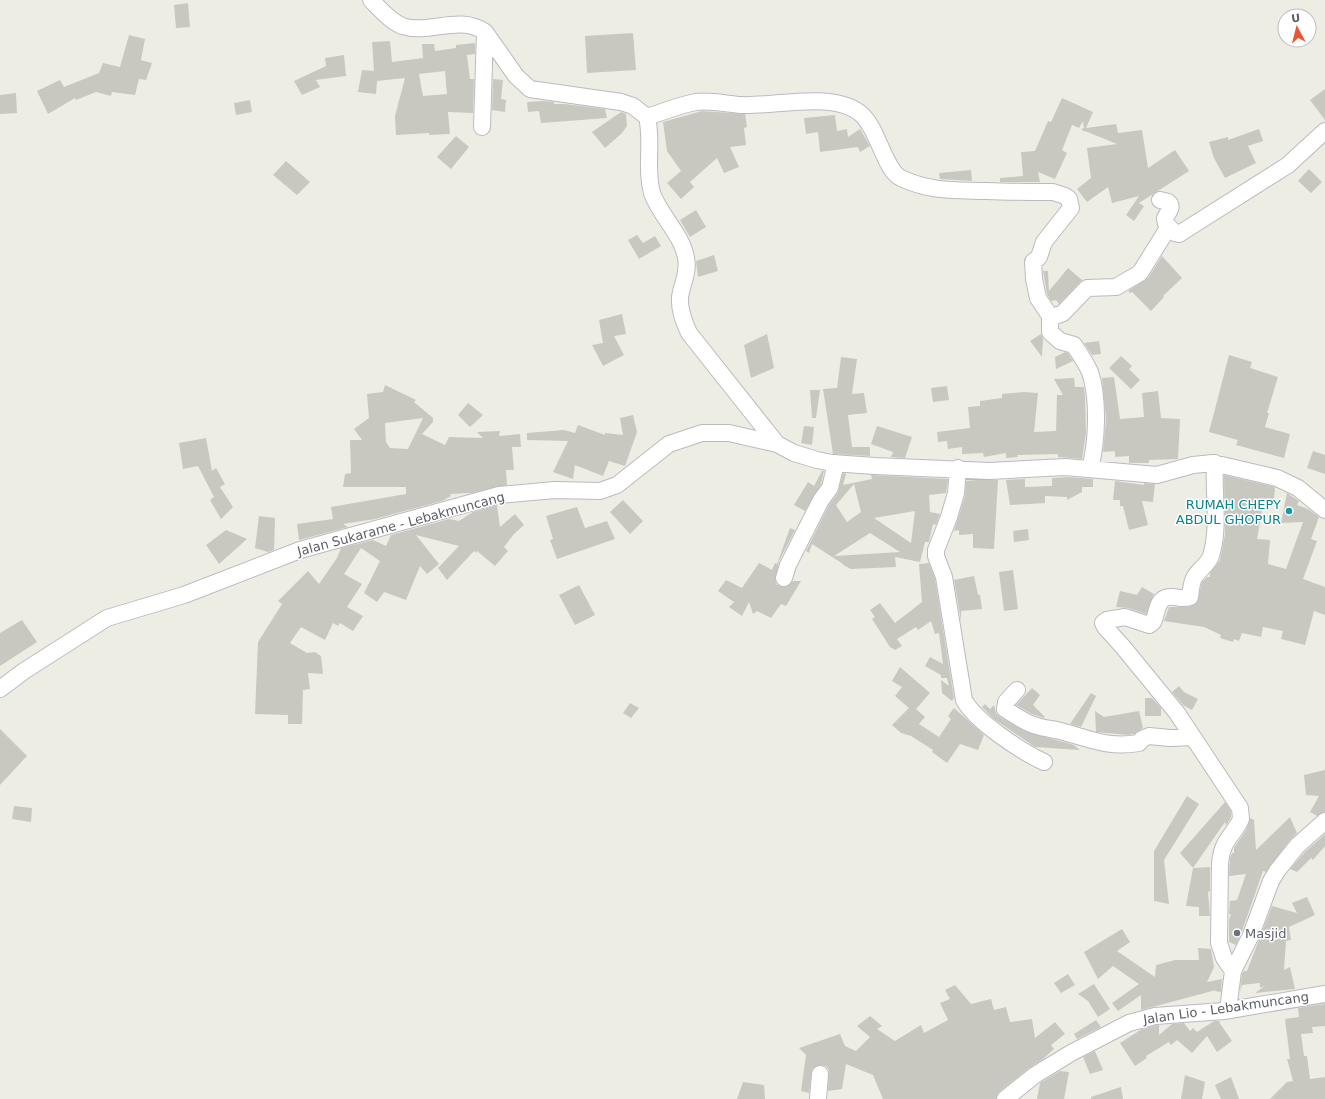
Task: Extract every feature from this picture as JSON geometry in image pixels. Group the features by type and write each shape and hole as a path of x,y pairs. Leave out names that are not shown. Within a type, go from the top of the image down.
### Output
{"street":[{"path":"371,0 383,13 401,25 424,28 453,24 470,24 485,32 516,76 530,89 621,102 633,106 647,117 650,141 648,169 653,195 677,236 686,259 687,269 680,302 684,322 690,333 777,444"},
{"path":"482,127 485,32"},
{"path":"647,117 686,104 701,102 742,105 797,101 830,103 854,108 863,115 882,145 892,171 899,177 921,187 954,191 1053,192 1069,199 1071,208 1044,242 1039,257 1034,262 1034,279 1038,298 1050,316 1050,332 1060,341 1074,345 1089,370 1095,399 1094,453 1090,469"},
{"path":"1160,200 1168,202 1170,205 1170,209 1164,218 1168,228 1176,234 1181,233 1288,165 1325,131"},
{"path":"1050,318 1063,313 1087,288 1116,287 1140,273 1168,228"},
{"name":"Jalan Sukarame - Lebakmuncang","path":"0,689 33,665 107,618 184,595 325,542 499,495 555,490 600,491 617,484 669,444 702,433 729,433 777,444 794,453 836,463 910,468 958,468 989,471 1065,467 1157,475 1193,465 1215,463 1251,470 1289,483 1325,510"},
{"path":"784,578 788,565 821,500 830,488 836,463"},
{"path":"1215,463 1214,489 1216,535 1210,557 1205,567 1195,577 1190,596 1187,598 1175,596 1164,598 1159,604 1153,622 1149,625 1125,617 1107,620 1103,623 1104,627 1123,647 1177,713 1240,808 1240,822 1223,846 1220,864 1219,943 1224,958 1233,971"},
{"path":"958,468 956,492 949,517 937,545 936,556 944,577 964,700 972,713 1026,754 1044,762"},
{"path":"989,725 1005,709 1006,702 1017,690"},
{"path":"1005,709 1029,724 1063,732 1102,744 1123,746 1139,743 1142,739 1149,736 1170,738 1193,737"},
{"path":"1228,1010 1233,971 1251,936 1259,909 1277,871 1297,846 1325,821"},
{"name":"Jalan Lio - Lebakmuncang","path":"1005,1099 1036,1075 1071,1053 1129,1023 1155,1016 1228,1010 1325,994"},
{"path":"818,1099 820,1074"}],"building":[{"path":"188,3 190,27 176,28 174,5"},
{"path":"633,33 636,70 587,73 585,36"},
{"path":"129,35 145,39 141,60 152,63 146,80 139,79 135,95 112,92 111,96 96,92 76,100 75,98 48,114 37,91 60,80 64,87 99,73 103,63 120,67"},
{"path":"390,41 392,62 423,58 422,44 434,44 435,51 456,48 456,45 475,43 475,54 467,55 470,79 474,79 473,113 448,112 450,134 429,135 429,133 396,135 395,116 405,78 377,81 376,94 358,92 362,70 374,71 372,42","holes":["445,71 447,94 423,96 419,74"]},
{"path":"344,55 346,76 316,80 320,87 302,95 294,81 326,66 325,58"},
{"path":"493,79 503,80 501,99 506,100 505,112 492,110"},
{"path":"1325,89 1325,120 1310,100"},
{"path":"16,93 17,113 0,114 0,95"},
{"path":"1062,98 1093,112 1086,128 1116,124 1118,133 1142,130 1148,168 1175,150 1189,171 1139,203 1144,206 1134,221 1126,215 1139,196 1112,203 1108,187 1087,202 1077,189 1091,178 1087,148 1117,144 1085,132 1081,129 1084,128 1083,121 1079,128 1072,125 1062,150 1067,153 1055,179 1038,172 1040,182 1000,182 1000,178 1023,176 1021,152 1035,151 1048,121 1051,122"},
{"path":"250,100 252,112 236,115 234,103"},
{"path":"527,102 554,102 554,104 605,109 607,118 541,123 539,111 528,112"},
{"path":"702,111 745,114 747,127 744,128 746,145 730,147 739,167 724,173 717,158 690,182 694,187 681,199 667,183 681,171 667,151 663,122"},
{"path":"621,112 626,114 627,126 621,134 605,148 592,132"},
{"path":"835,115 837,131 847,129 848,137 860,129 870,146 860,152 858,147 820,152 818,132 806,134 804,118"},
{"path":"1259,129 1263,141 1248,146 1256,163 1225,178 1214,158 1209,142 1228,137 1228,140"},
{"path":"456,136 469,147 451,169 437,157"},
{"path":"286,161 310,182 297,195 273,175"},
{"path":"1309,169 1322,182 1311,193 1298,181"},
{"path":"971,170 972,181 940,179 939,173"},
{"path":"696,210 706,227 690,237 680,220"},
{"path":"637,235 643,243 655,236 661,246 639,259 628,240"},
{"path":"714,255 718,271 698,277 696,261"},
{"path":"1162,256 1182,278 1163,296 1164,297 1151,311 1132,292 1130,293 1128,291 1148,278"},
{"path":"1068,268 1082,280 1059,304 1056,300 1051,301 1047,294 1043,271 1048,271 1049,291"},
{"path":"622,314 626,334 614,336 624,355 603,366 592,345 603,343 599,320"},
{"path":"767,334 774,368 751,378 744,345"},
{"path":"1041,334 1043,339 1042,357 1030,341"},
{"path":"1099,341 1101,354 1092,355 1084,343"},
{"path":"1065,352 1068,353 1073,361 1056,369 1055,357"},
{"path":"1229,355 1252,362 1250,368 1278,377 1267,413 1269,413 1265,427 1290,434 1284,458 1236,445 1238,440 1209,432"},
{"path":"1121,356 1132,366 1129,369 1140,380 1131,389 1109,368"},
{"path":"841,357 857,359 852,394 864,393 867,413 848,415 852,447 870,447 870,456 833,454 823,389 837,388"},
{"path":"1114,377 1120,419 1144,417 1142,393 1158,391 1161,418 1180,419 1178,459 1149,460 1149,463 1129,463 1129,456 1115,457 1115,451 1103,452 1106,420 1102,378"},
{"path":"1074,378 1075,387 1084,387 1085,396 1086,433 1082,459 1058,457 1058,454 1017,455 1018,457 1006,458 1006,453 984,457 983,453 962,454 962,447 948,449 947,441 938,442 937,432 970,428 968,407 980,406 980,401 1002,398 1002,394 1023,392 1038,393 1034,432 1056,431 1057,395 1063,395 1054,379"},
{"path":"385,385 416,400 414,402 433,418 433,422 422,434 445,445 449,437 483,438 477,432 500,431 499,436 520,434 521,447 512,447 514,470 506,470 507,485 472,493 450,494 451,496 442,501 375,519 343,524 348,527 299,540 297,524 333,519 331,507 406,494 406,487 343,487 345,474 351,473 350,440 362,440 354,429 369,418 367,394 383,392","holes":["423,418 408,449 390,448 386,442 385,423"]},
{"path":"947,386 949,400 933,402 931,388"},
{"path":"810,390 820,390 816,418 812,418"},
{"path":"468,403 483,415 470,427 458,415"},
{"path":"633,415 637,432 625,466 609,461 603,476 575,465 573,479 553,472 568,441 527,440 527,433 564,430 575,433 578,425 605,435 605,433 623,435 620,418"},
{"path":"804,426 814,427 812,445 801,443"},
{"path":"877,426 912,437 905,458 891,457 893,452 871,444"},
{"path":"206,438 212,471 216,468 225,484 220,487 233,507 221,519 210,500 214,497 198,466 183,469 179,443"},
{"path":"1313,451 1325,455 1325,474 1307,468"},
{"path":"822,471 824,471 821,484 805,511 794,505 808,482 814,486"},
{"path":"843,473 846,474 843,485 872,479 871,475 948,479 946,493 929,495 930,512 940,514 936,525 933,524 929,542 925,542 920,562 895,557 896,567 851,569 812,544 809,553 806,551 829,505 838,493","holes":["854,484 861,512 847,522 836,505","915,511 911,543 874,518","870,533 900,552 834,556"]},
{"path":"1224,475 1275,487 1274,499 1264,499 1257,539 1270,540 1268,564 1286,569 1303,522 1281,523 1287,493 1299,501 1297,505 1308,509 1319,517 1311,539 1317,541 1303,579 1325,587 1325,615 1314,611 1305,645 1281,639 1283,631 1263,627 1261,637 1242,633 1239,641 1234,639 1233,642 1220,638 1221,635 1204,627 1164,621 1169,607 1188,607 1197,603 1202,582 1207,577 1210,577 1210,573 1220,560 1225,534"},
{"path":"1068,477 1093,479 1093,487 1082,487 1082,492 1067,500 1067,497 1045,496 1045,503 1010,505 1006,480 1025,479 1025,487 1052,486 1052,478"},
{"path":"998,480 994,549 973,548 973,534 959,535 959,530 954,531 965,496 966,481"},
{"path":"1115,481 1144,485 1144,483 1155,484 1153,502 1142,501 1148,525 1129,530 1123,506 1120,506 1120,500 1113,500"},
{"path":"623,500 643,521 630,534 610,512"},
{"path":"497,505 500,527 515,514 524,525 514,534 504,547 508,551 495,566 477,551 476,553 474,551 447,580 438,568 459,546 416,535 439,564 427,574 420,566 406,600 384,592 377,602 364,593 380,561 361,548 344,574 362,584 347,607 363,616 353,631 340,623 338,626 333,623 325,640 301,627 290,643 307,653 315,652 321,656 323,674 308,673 310,689 303,690 302,724 288,724 288,715 255,714 258,642 282,604 278,601 308,571 319,584 337,558 341,548 373,540 386,546 391,535 449,519 459,521 473,512"},
{"path":"577,507 585,528 607,521 615,539 557,559 550,540 553,539 546,516"},
{"path":"259,516 275,518 274,550 268,552 255,548"},
{"path":"790,528 795,530 779,561 775,580 777,585 786,587 793,581 801,581 786,606 781,604 771,618 757,611 753,614 749,602 742,616 729,607 734,602 718,591 726,580 742,588 759,563 772,570 775,563 777,564"},
{"path":"1028,529 1029,540 1014,542 1013,531"},
{"path":"226,530 247,539 219,564 206,545"},
{"path":"929,563 935,579 954,698 952,701 942,693 941,680 949,686 947,678 941,678 941,675 925,666 930,657 943,664 939,633 935,634 931,621 918,630 916,627 897,639 902,646 895,650 890,647 872,619 875,617 870,610 880,603 895,623 922,602 919,564"},
{"path":"1013,570 1018,609 1004,611 999,572"},
{"path":"974,576 978,595 980,595 982,609 961,611 961,621 954,580"},
{"path":"579,585 595,615 575,625 559,595"},
{"path":"1142,587 1154,594 1146,614 1128,608 1116,607 1120,591 1137,595"},
{"path":"22,620 37,642 0,666 0,633"},
{"path":"900,667 930,693 916,709 925,717 919,724 939,737 951,719 948,716 954,708 984,735 978,750 960,744 947,763 932,752 933,750 911,736 901,733 892,725 909,708 895,696 902,687 892,681"},
{"path":"1179,686 1184,692 1198,699 1192,710 1183,705 1172,692"},
{"path":"1032,688 1040,695 1033,705 1045,717 1044,718 1032,714 1016,705"},
{"path":"1091,693 1096,696 1081,727 1070,724"},
{"path":"1145,698 1152,698 1161,708 1161,716 1145,716"},
{"path":"630,703 639,708 631,718 623,713"},
{"path":"985,704 990,709 994,705 996,713 1000,717 1024,731 1074,745 1080,750 1035,747 994,719 982,707"},
{"path":"1095,711 1104,717 1139,711 1143,728 1134,734 1128,735 1096,732"},
{"path":"0,729 27,756 0,785"},
{"path":"1325,770 1325,812 1317,816 1310,812 1319,796 1306,795 1304,775"},
{"path":"1187,796 1199,804 1164,860 1169,904 1154,901 1154,851"},
{"path":"1225,802 1231,811 1231,817 1226,826 1225,822 1193,868 1180,853"},
{"path":"14,806 32,808 31,822 12,819"},
{"path":"1290,817 1297,833 1266,872 1263,871 1236,945 1229,942 1229,920 1231,914 1229,914 1230,901 1237,900 1246,874 1229,876 1230,858 1232,853 1234,853 1234,848 1246,830 1250,818 1254,820 1256,850"},
{"path":"1325,834 1325,846 1313,860 1311,858 1297,872 1290,869 1304,853"},
{"path":"1210,867 1210,891 1208,892 1210,916 1199,916 1199,907 1186,906 1193,868"},
{"path":"1307,897 1315,915 1289,927 1291,940 1286,941 1284,970 1290,967 1295,989 1255,993 1265,986 1260,988 1260,983 1242,985 1240,992 1242,974 1244,971 1247,971 1272,906 1297,913 1292,903"},
{"path":"1122,929 1130,942 1117,951 1155,977 1156,965 1175,960 1199,960 1198,948 1211,949 1214,967 1207,982 1222,979 1221,992 1214,991 1216,990 1141,1010 1141,995 1118,1011 1112,1003 1139,984 1113,966 1098,979 1084,952"},
{"path":"1068,974 1075,985 1061,993 1054,983"},
{"path":"1094,984 1110,1009 1098,1017 1088,1001 1078,994"},
{"path":"955,985 971,1004 991,999 994,1010 1006,1007 1010,1022 1032,1019 1035,1038 1055,1022 1065,1034 1051,1045 1054,1049 999,1092 996,1099 883,1099 873,1075 846,1064 842,1089 828,1091 829,1070 826,1066 820,1065 812,1069 809,1093 801,1091 806,1055 799,1048 840,1034 845,1046 856,1051 870,1037 857,1026 870,1016 882,1026 877,1029 895,1041 921,1025 924,1033 948,1020 940,1003 950,999 945,990"},
{"path":"1325,1004 1325,1026 1312,1027 1313,1033 1301,1034 1304,1056 1307,1056 1310,1079 1325,1077 1325,1099 1270,1099 1287,1082 1293,1081 1287,1059 1290,1059 1285,1019 1299,1017 1298,1008"},
{"path":"1096,1020 1101,1027 1077,1039 1074,1034"},
{"path":"1214,1021 1220,1021 1219,1022 1232,1041 1217,1052 1207,1036 1192,1053 1177,1040 1171,1045 1169,1042 1146,1056 1147,1058 1135,1066 1120,1043 1142,1029 1157,1025 1159,1025 1159,1035 1172,1024 1184,1023 1190,1031 1193,1028 1197,1032"},
{"path":"1095,1051 1103,1070 1090,1074 1083,1057"},
{"path":"1060,1071 1069,1072 1064,1099 1037,1099 1040,1083"},
{"path":"1185,1075 1205,1082 1202,1099 1181,1099"},
{"path":"1231,1077 1239,1099 1221,1099 1215,1085"},
{"path":"743,1082 764,1085 765,1099 737,1099"},
{"path":"1121,1087 1123,1099 1091,1099 1091,1097"}],"place":[{"name":"RUMAH CHEPY ABDUL GHOPUR","path":"1289,511"},
{"name":"Masjid","path":"1237,933"}]}
